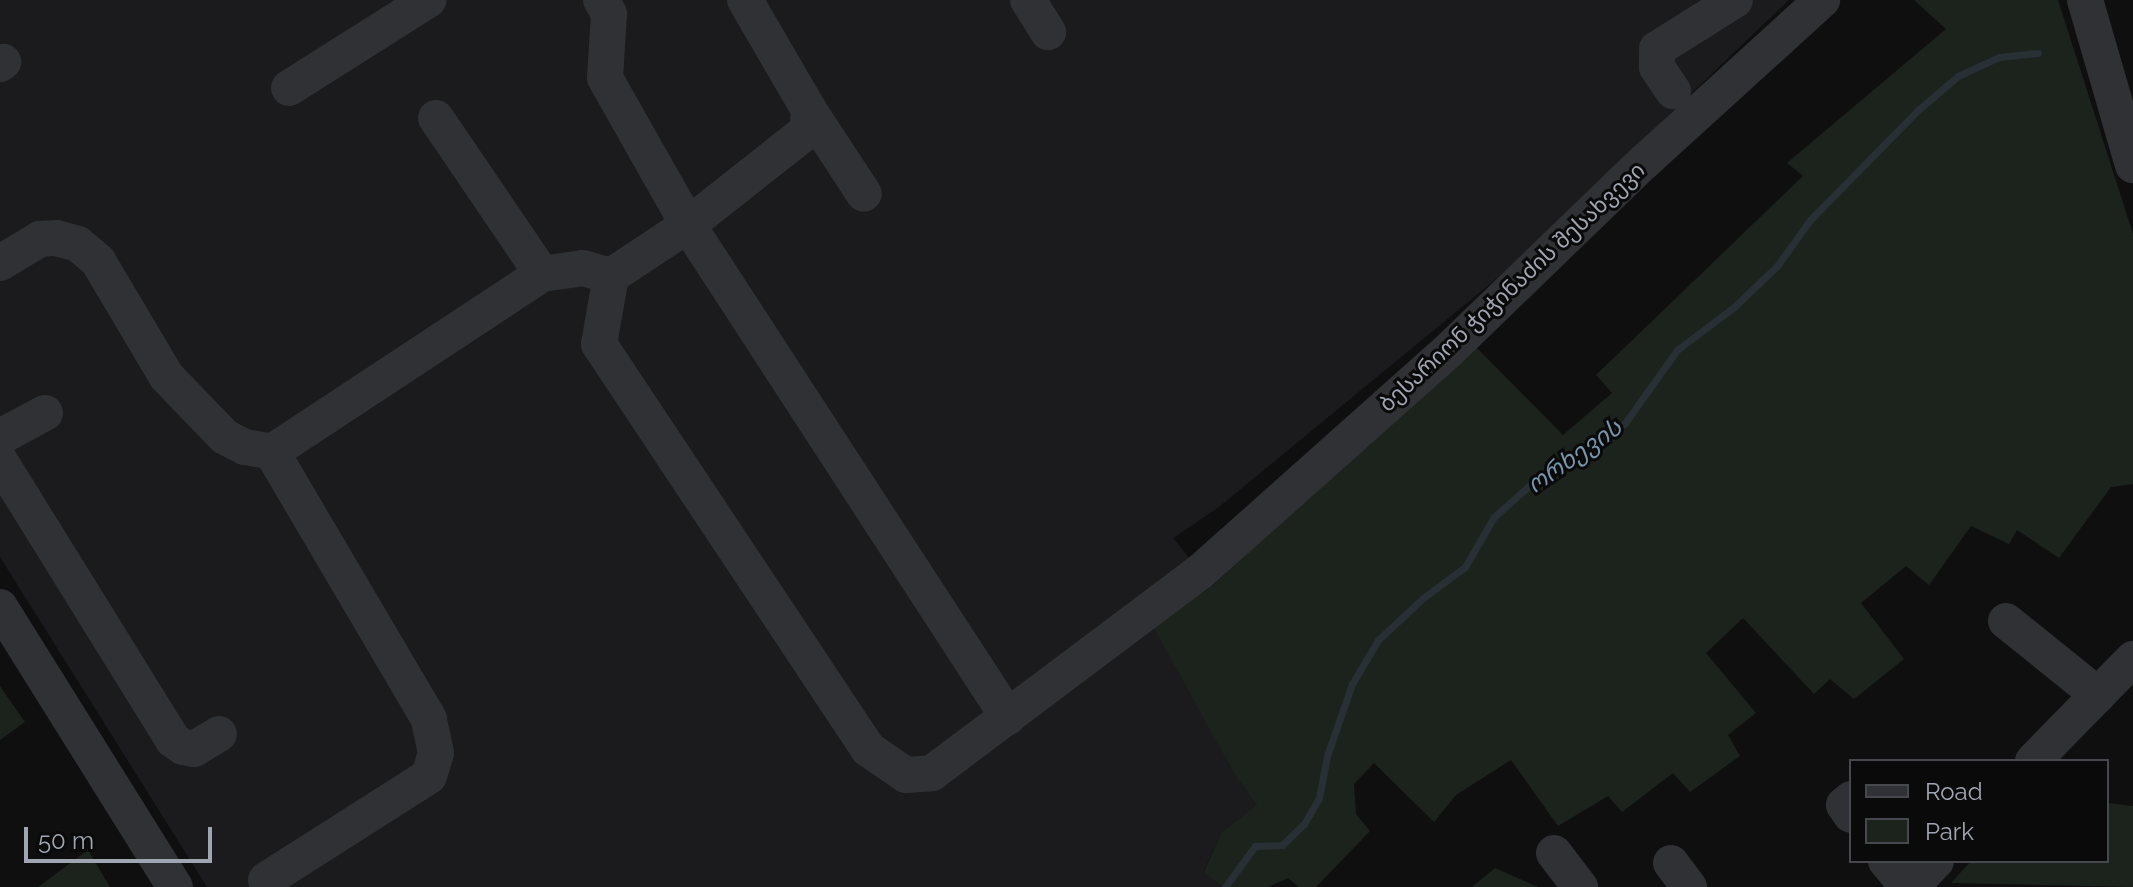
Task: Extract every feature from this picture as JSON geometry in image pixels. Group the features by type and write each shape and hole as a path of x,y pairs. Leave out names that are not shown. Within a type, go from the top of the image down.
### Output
{"street":[{"path":"289,88 428,0"},
{"path":"601,0 609,14 605,78 688,225 1008,717"},
{"path":"745,0 809,110 864,194"},
{"path":"1028,0 1048,32"},
{"path":"1673,91 1657,67 1657,49 1735,0"},
{"path":"1748,0 1778,40"},
{"name":"ბესარიონ ჭიჭინაძის შესახვევი","path":"611,276 599,344 868,749 906,775 932,773 1200,572 1447,352 1644,162 1822,0"},
{"path":"2085,0 2133,165"},
{"path":"0,263 40,239 56,238 78,244 98,261 167,377 225,437 245,447 272,452 542,274 583,268 611,276 688,225 807,131 809,110"},
{"path":"436,118 542,274"},
{"path":"0,437 45,413"},
{"path":"266,880 429,776 436,753 429,719 272,452"},
{"path":"0,461 173,740 183,747 194,749 219,734"},
{"path":"0,607 158,881"},
{"path":"2006,621 2098,695"},
{"path":"2035,759 2133,659"},
{"path":"1554,853 1580,887"},
{"path":"1888,863 1910,887 1934,863"}],"shaded area":[{"path":"0,0 1789,0 1508,269 1219,507 1173,538 1212,586 1154,626 1258,805 1221,833 1204,871 1222,887 207,887 0,557"}],"green space":[{"path":"1914,0 2058,0 2133,234 2133,484 2111,487 2059,558 2017,530 2009,544 1971,526 1929,585 1906,566 1861,603 1904,659 1854,699 1830,679 1814,694 1743,618 1706,653 1756,713 1728,735 1740,756 1690,792 1673,773 1622,812 1608,796 1558,826 1511,760 1456,795 1434,822 1374,763 1354,784 1356,814 1370,831 1316,887 1299,887 1288,878 1268,887 1222,887 1204,872 1221,833 1257,805 1234,773 1153,626 1212,586 1475,346 1563,435 1612,393 1596,375 1803,176 1787,163 1946,29"},
{"path":"0,686 25,722 0,740"},
{"path":"2109,803 2133,806 2133,887 1951,883 1969,863 2109,863"},
{"path":"88,850 110,887 38,887"},
{"path":"1495,868 1538,887 1472,887"}],"waterway":[{"name":"ორხევის","path":"1225,887 1255,846 1282,845 1304,824 1319,798 1327,756 1352,684 1378,640 1423,598 1465,567 1494,517 1540,476 1625,423 1677,350 1734,307 1777,266 1810,220 1918,110 1958,76 1999,57 2038,53"}]}
